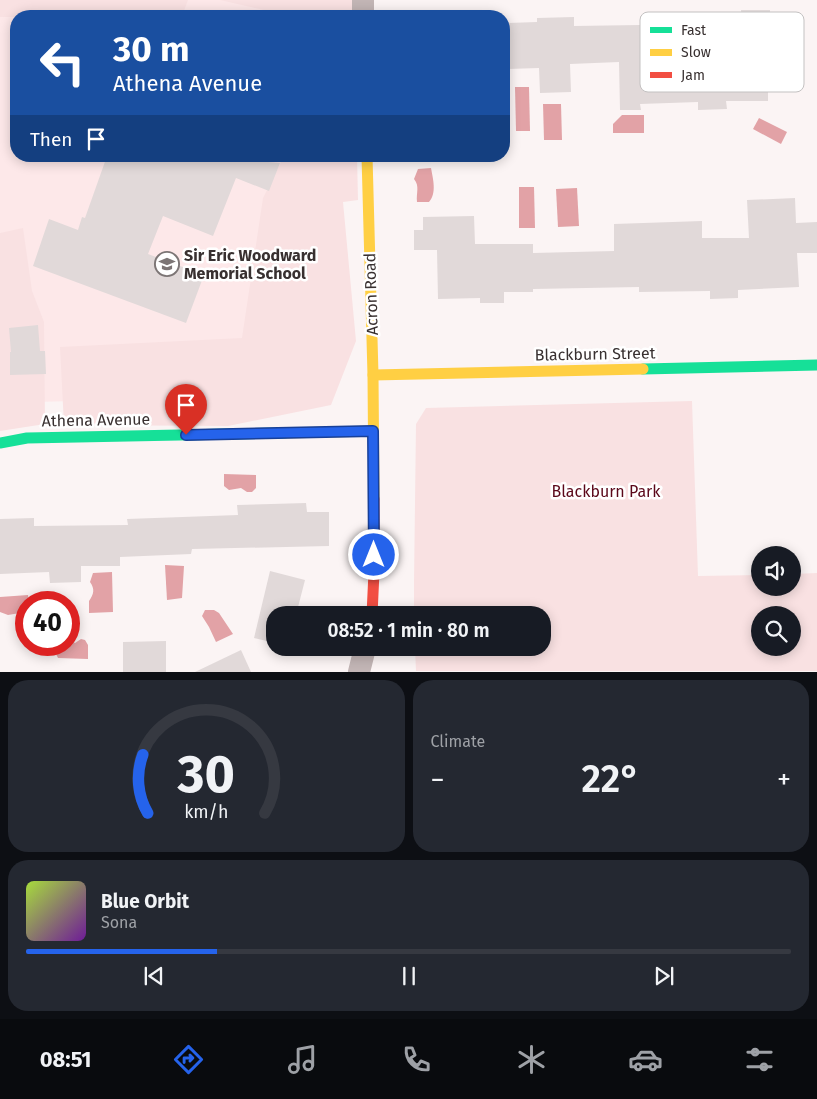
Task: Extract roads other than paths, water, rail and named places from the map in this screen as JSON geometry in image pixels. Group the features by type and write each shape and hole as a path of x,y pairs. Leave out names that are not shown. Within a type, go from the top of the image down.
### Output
{"street":[{"name":"Acron Road","path":"367,162 373,375 372,606"},
{"name":"Blackburn Street","path":"373,375 817,365"},
{"name":"Athena Avenue","path":"0,443 27,438 373,431"},
{"path":"359,672 363,656"}],"place":[{"name":"Sir Eric Woodward Memorial School","path":"167,264"}],"park label":[{"name":"Blackburn Park","path":"606,491"}]}
